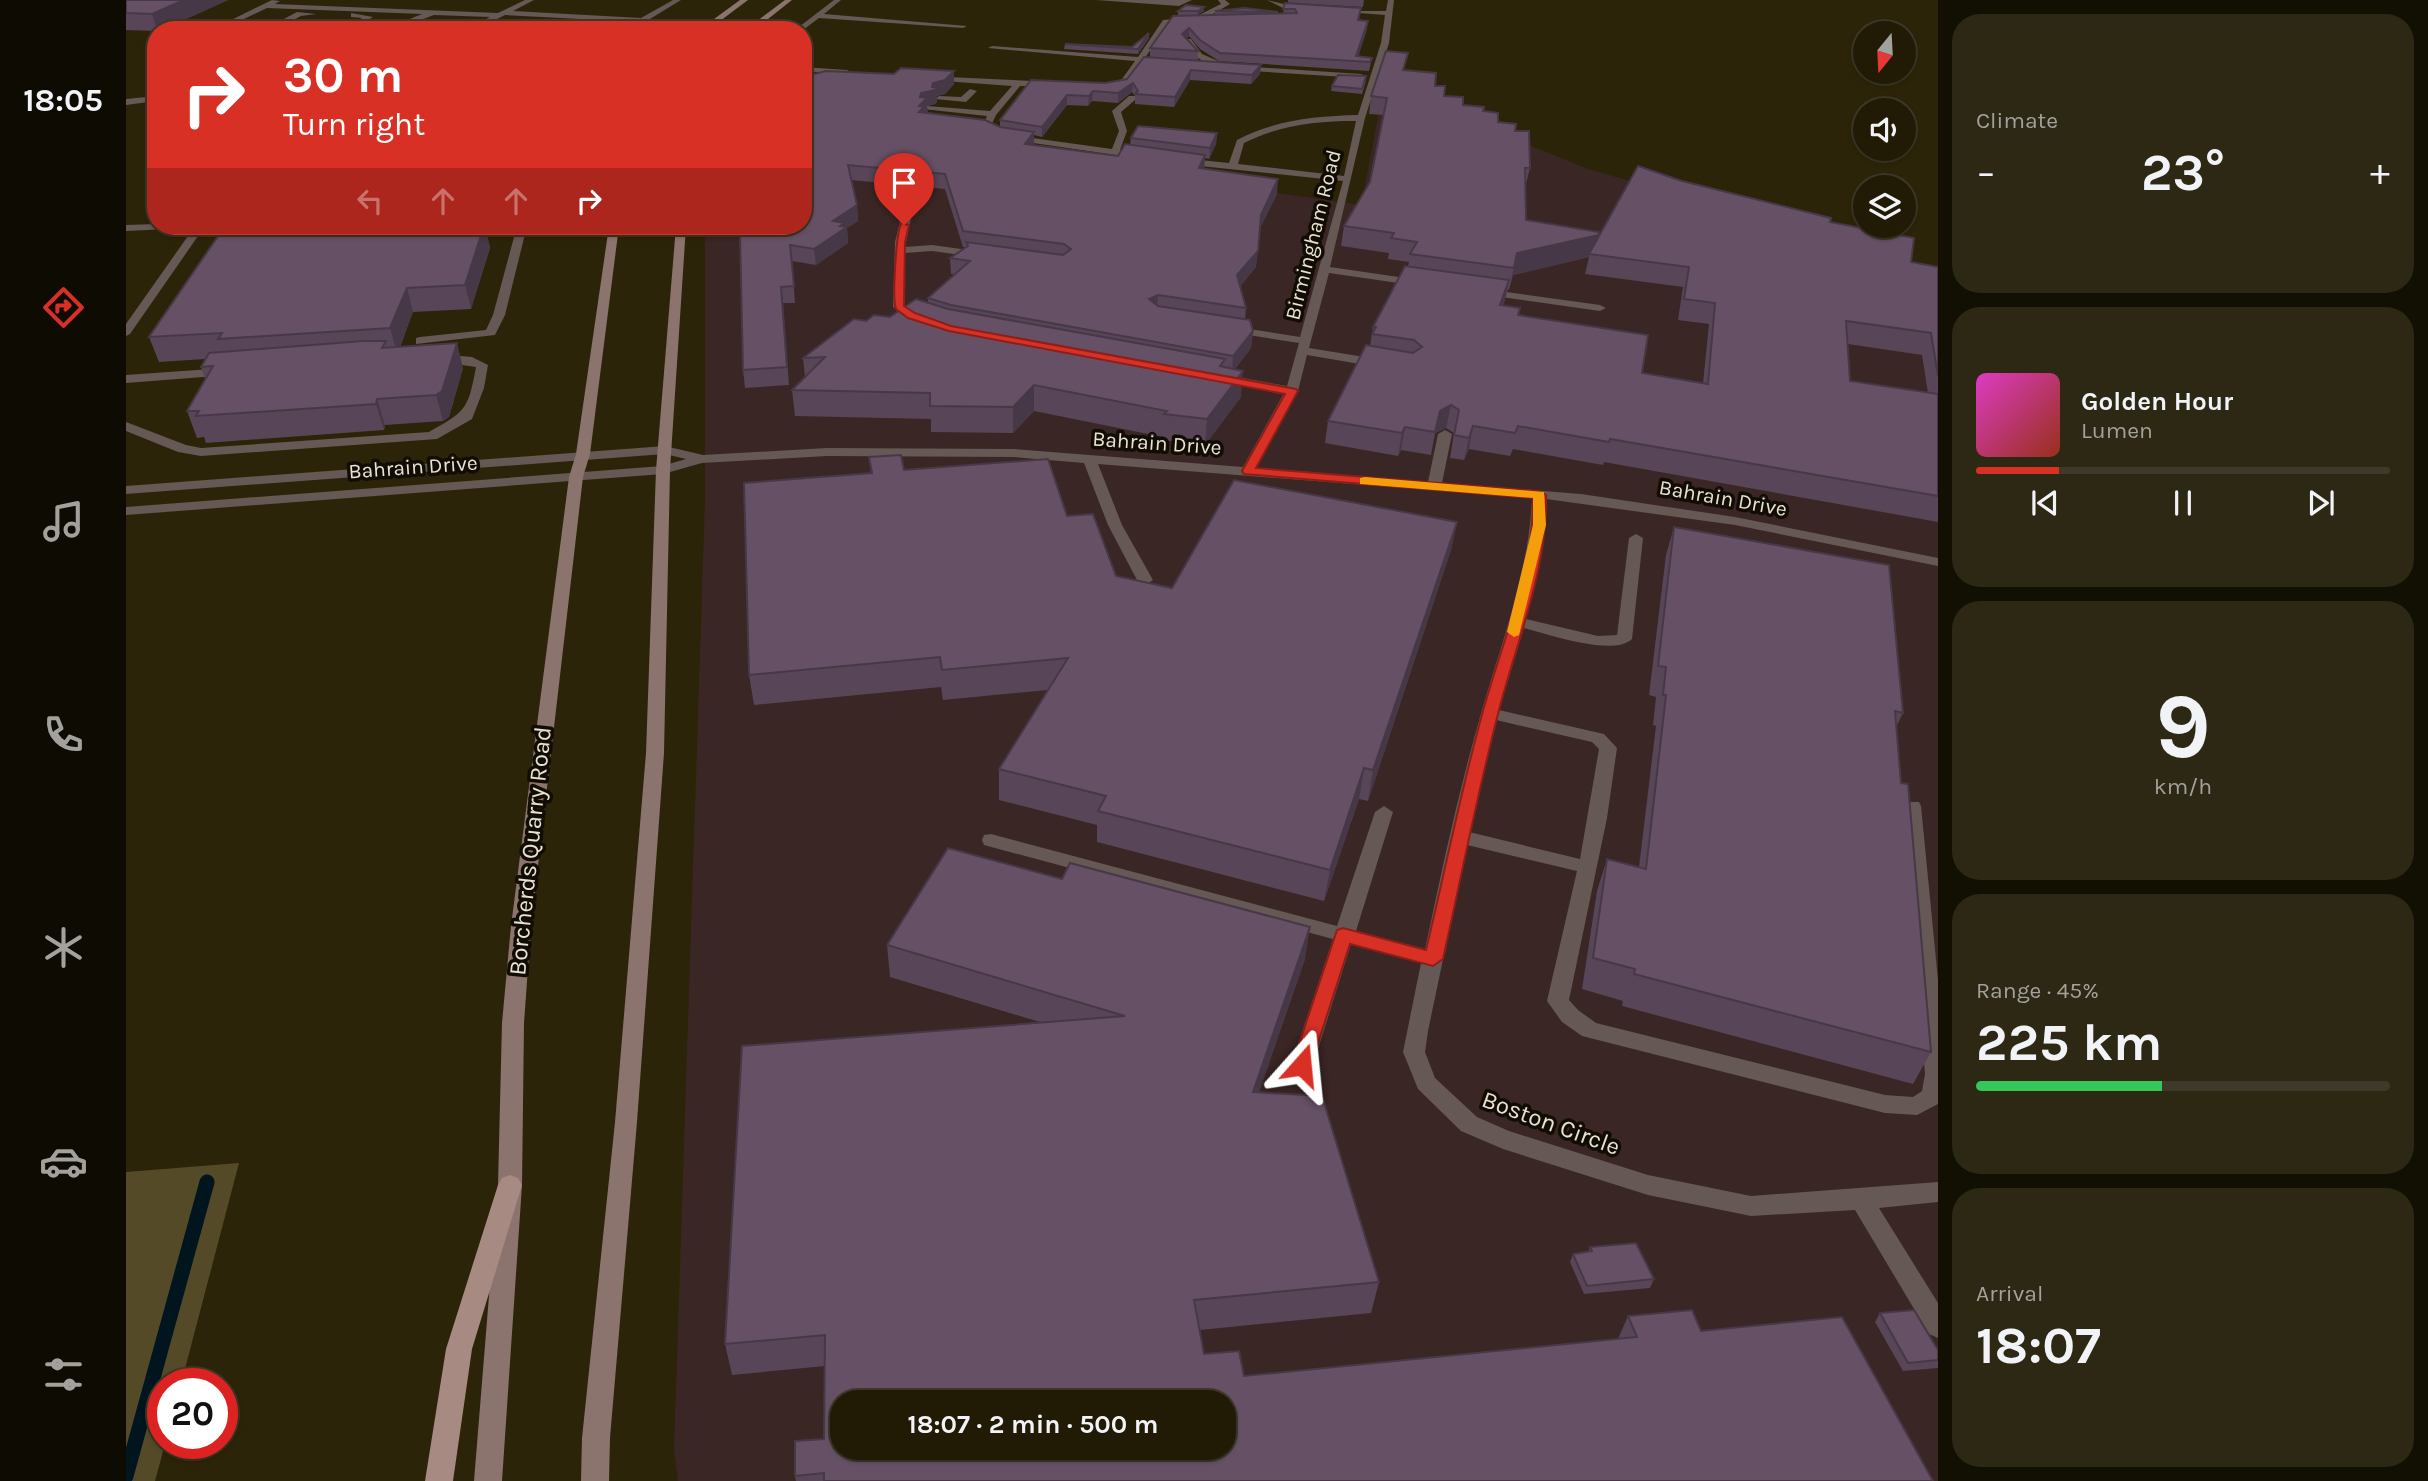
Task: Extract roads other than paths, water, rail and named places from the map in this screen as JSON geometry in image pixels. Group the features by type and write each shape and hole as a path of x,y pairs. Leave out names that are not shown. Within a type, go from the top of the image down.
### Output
{"main road":[{"path":"716,21 745,0"},
{"path":"762,21 789,0"},
{"name":"Borcherds Quarry Road","path":"488,1481 510,1185 513,1023 521,926 576,477 583,454 613,235"},
{"path":"595,1481 596,1438 626,1122 655,753 663,470 680,235"},
{"path":"439,1481 459,1349 510,1185"}],"lane":[{"path":"234,21 279,0"},
{"path":"486,21 531,0"},
{"path":"645,21 678,0"},
{"path":"811,21 838,0"},
{"path":"1099,0 1179,4 1189,0"},
{"path":"1198,19 1226,4 1221,0"},
{"path":"1270,0 1287,8 1312,10"},
{"name":"Birmingham Road","path":"1248,471 1292,391 1348,179 1361,118 1385,43 1391,0"},
{"path":"376,1 418,8 391,21"},
{"path":"1173,19 1179,4"},
{"path":"266,6 500,14 580,21"},
{"path":"1329,11 1389,13"},
{"path":"407,21 425,12"},
{"path":"411,21 435,12"},
{"path":"287,21 301,14 369,17 362,21"},
{"path":"818,16 963,26"},
{"path":"1094,87 1123,84 1166,22 1173,19 1219,19"},
{"path":"1188,41 1191,49 1199,56 1228,67"},
{"path":"992,48 1151,62"},
{"path":"1190,65 1374,77"},
{"path":"812,70 858,73"},
{"path":"923,78 1060,84"},
{"path":"1018,84 992,114 985,129 995,135 1153,158"},
{"path":"919,117 932,98 959,103 973,90"},
{"path":"1115,152 1124,131 1115,111 1132,98"},
{"path":"126,102 147,99"},
{"path":"927,109 992,114"},
{"path":"1232,167 1240,142 1278,125 1306,118 1361,118"},
{"path":"1166,159 1348,179"},
{"path":"908,209 900,250 900,307 938,325"},
{"path":"126,228 147,227"},
{"path":"126,332 194,235"},
{"path":"421,341 491,333 499,316 520,235"},
{"path":"900,250 933,248 1002,257"},
{"path":"1324,269 1430,285"},
{"path":"1469,290 1600,308"},
{"path":"1212,326 1396,366"},
{"path":"126,426 183,449 201,452 432,436 467,416 482,365 472,361 423,358"},
{"path":"126,379 244,370"},
{"path":"1212,376 1292,391"},
{"path":"1434,486 1445,434"},
{"name":"Bahrain Drive","path":"126,490 583,454 664,450 703,459"},
{"name":"Bahrain Drive","path":"126,511 663,470 703,459 827,452 918,452 1089,459 1539,495 1698,514 1938,562"},
{"path":"1089,459 1115,525 1145,580"},
{"name":"Boston Circle","path":"1539,495 1540,525 1517,622 1490,713 1433,959 1415,1052 1426,1083 1469,1124 1503,1139 1647,1185 1751,1206 1938,1192"},
{"path":"1517,622 1598,640 1624,639 1636,538"},
{"path":"1490,713 1598,738 1608,748 1587,867 1558,1001 1570,1016 1590,1030 1603,1034 1885,1104 1917,1106 1932,1096 1936,1074 1912,806"},
{"path":"1302,1065 1384,812"},
{"path":"1462,836 1587,867"},
{"path":"991,840 1433,959"},
{"path":"1861,1199 1938,1326"}],"waterway":[{"path":"126,1476 207,1182"}]}
